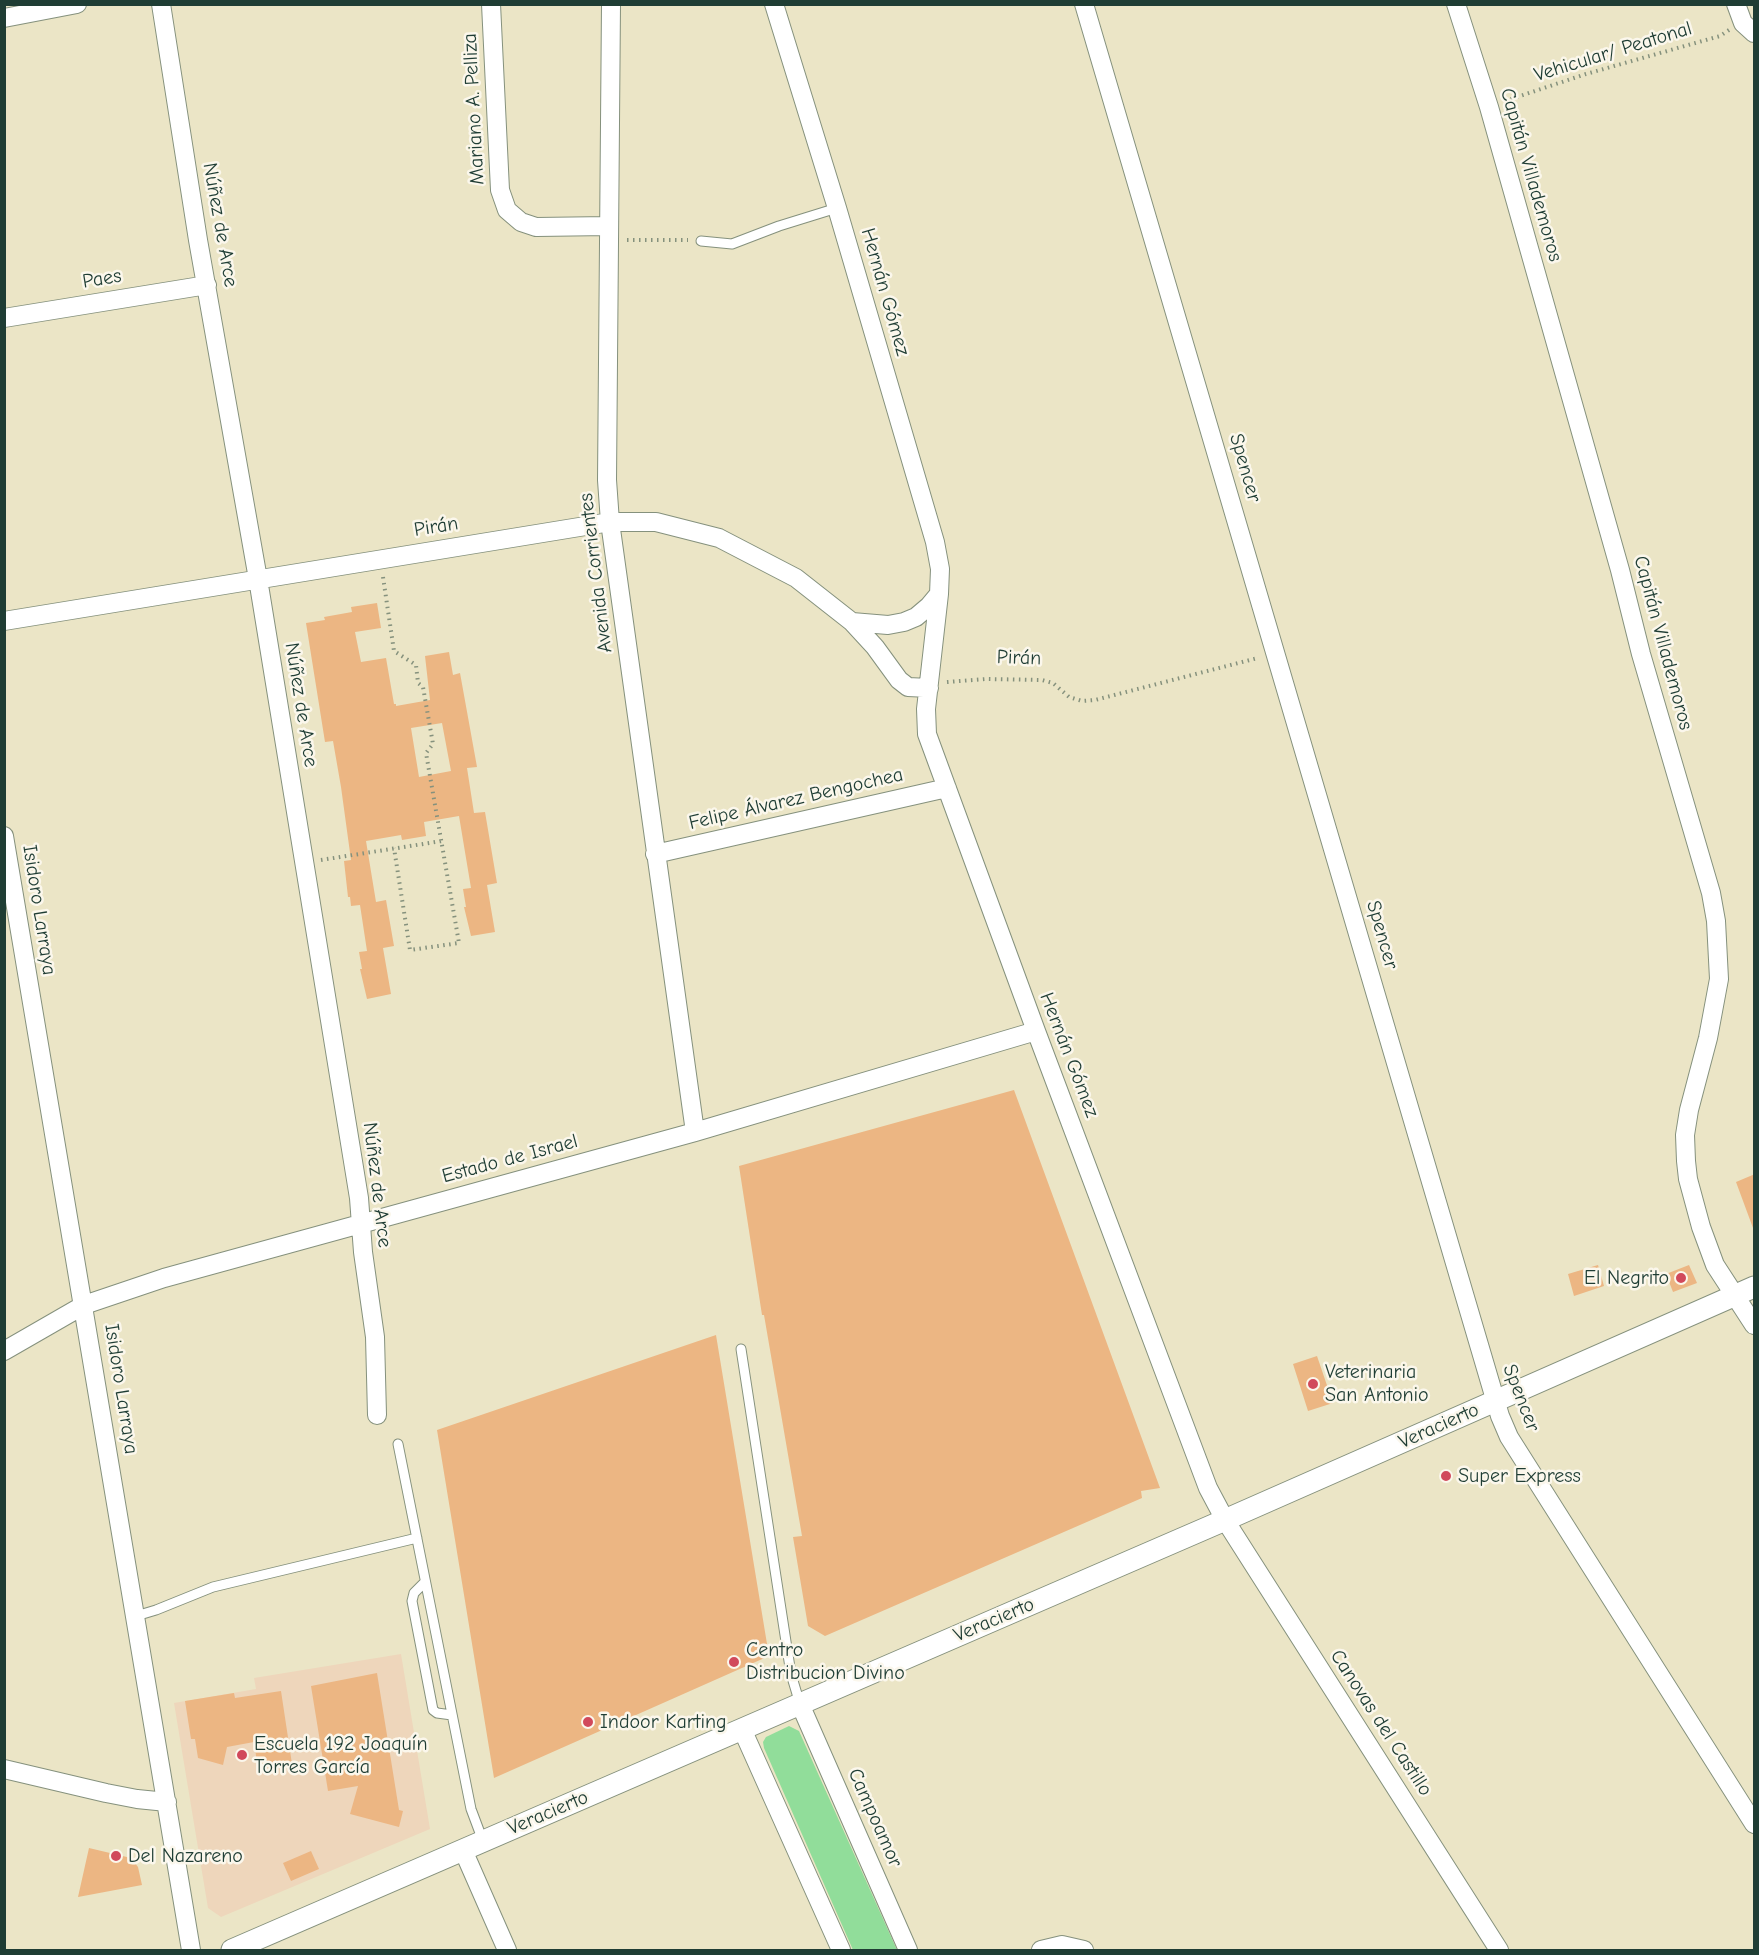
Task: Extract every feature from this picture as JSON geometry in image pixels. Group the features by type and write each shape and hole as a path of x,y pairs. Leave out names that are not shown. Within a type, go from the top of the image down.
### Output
{"street":[{"path":"4,18 77,4"},
{"name":"Núñez de Arce","path":"161,4 258,579 361,1223 375,1337 377,1415"},
{"name":"Mariano A. Pelliza","path":"491,4 500,190 507,210 521,222 536,227 609,233"},
{"name":"Avenida Corrientes","path":"611,4 607,480 610,522 695,1132"},
{"name":"Hernán Gómez","path":"774,4 837,208 935,542 940,569 939,594 929,688 927,734 1208,1488 1225,1521"},
{"name":"Spencer","path":"1084,4 1495,1402 1509,1437 1755,1824"},
{"name":"Capitán Villademoros","path":"1456,4 1489,107 1620,570 1641,654 1711,893 1716,921 1719,980 1708,1038 1689,1110 1685,1135 1686,1161 1701,1227 1715,1265 1745,1291 1755,1325"},
{"path":"1736,4 1749,28"},
{"name":"Paes","path":"4,318 207,285"},
{"name":"Pirán","path":"4,621 610,522 656,522 719,538 796,578 852,622 899,680 908,687 929,688"},
{"path":"852,622 888,625 904,622 929,606 939,594"},
{"name":"Felipe Álvarez Bengochea","path":"655,854 947,788"},
{"name":"Isidoro Larraya","path":"4,836 11,921 84,1305 191,1950"},
{"name":"Estado de Israel","path":"4,1351 84,1305 164,1278 695,1132 1036,1031"},
{"name":"Veracierto","path":"232,1950 254,1946 483,1841 1225,1521 1745,1291"},
{"name":"Canovas del Castillo","path":"1225,1521 1499,1950"},
{"name":"Campoamor","path":"800,1704 908,1950"},
{"path":"742,1729 841,1950"},
{"path":"4,1769 116,1795 166,1802"},
{"path":"464,1850 507,1950"},
{"path":"1041,1950 1062,1945 1084,1950"}],"lane":[{"path":"701,241 732,244 837,208"},
{"path":"741,1349 790,1674 800,1704"},
{"path":"398,1444 471,1809 483,1841"},
{"path":"136,1616 213,1587 417,1538"},
{"path":"425,1582 414,1593 412,1601 433,1710 437,1713 452,1714"}],"path":[{"name":"Vehicular/ Peatonal","path":"1489,107 1586,74 1749,28"},
{"path":"609,233 701,241"},
{"path":"381,559 394,651 416,665 418,683 423,687 433,744 426,753 459,943 410,950 394,848"},
{"name":"Pirán","path":"929,688 948,682 986,679 1042,680 1053,683 1069,697 1082,701 1095,700 1276,653"},
{"path":"304,863 441,841"}],"shaded area":[{"path":"401,1654 430,1829 221,1917 208,1908 174,1703 256,1689 254,1678"}],"green space":[{"path":"789,1726 799,1731 897,1950 853,1950 764,1748 763,1742 766,1737"}],"building":[{"path":"377,603 381,628 355,632 361,662 386,658 396,706 430,700 425,656 449,652 453,675 460,673 477,767 467,768 474,813 485,812 497,883 487,885 495,932 471,936 464,907 466,907 463,889 471,888 459,816 424,822 426,836 402,840 401,835 366,841 376,902 386,900 394,946 383,948 391,994 367,999 360,969 362,969 359,952 367,951 360,905 351,906 350,897 348,897 344,861 351,860 341,787 333,741 325,742 306,623 352,612 351,607","holes":["442,723 451,771 419,777 411,728"]},
{"path":"1014,1090 1160,1488 1141,1491 1142,1498 825,1636 808,1626 793,1537 802,1536 764,1315 762,1315 739,1166"},
{"path":"1755,1174 1755,1228 1753,1228 1736,1182"},
{"path":"1598,1265 1604,1286 1574,1296 1568,1274"},
{"name":"El Negrito","path":"1689,1265 1697,1283 1673,1292 1666,1274"},
{"path":"716,1335 769,1656 494,1778 437,1430"},
{"name":"Veterinaria San Antonio","path":"1317,1356 1333,1403 1308,1411 1293,1364"},
{"path":"377,1673 399,1810 403,1811 399,1827 350,1814 358,1786 328,1791 311,1686"},
{"path":"281,1691 292,1764 258,1769 254,1742 227,1747 223,1765 198,1758 195,1739 191,1739 185,1701 234,1693 235,1698"},
{"path":"89,1848 131,1858 138,1867 142,1885 78,1897"},
{"path":"311,1851 319,1869 291,1881 283,1863"}],"place":[{"name":"El Negrito","path":"1681,1278"},
{"name":"Veterinaria San Antonio","path":"1313,1384"},
{"name":"Super Express","path":"1446,1476"},
{"name":"Centro Distribucion Divino","path":"734,1662"},
{"name":"Indoor Karting","path":"588,1722"},
{"name":"Escuela 192 Joaquín Torres García","path":"242,1755"},
{"name":"Del Nazareno","path":"116,1856"}]}
